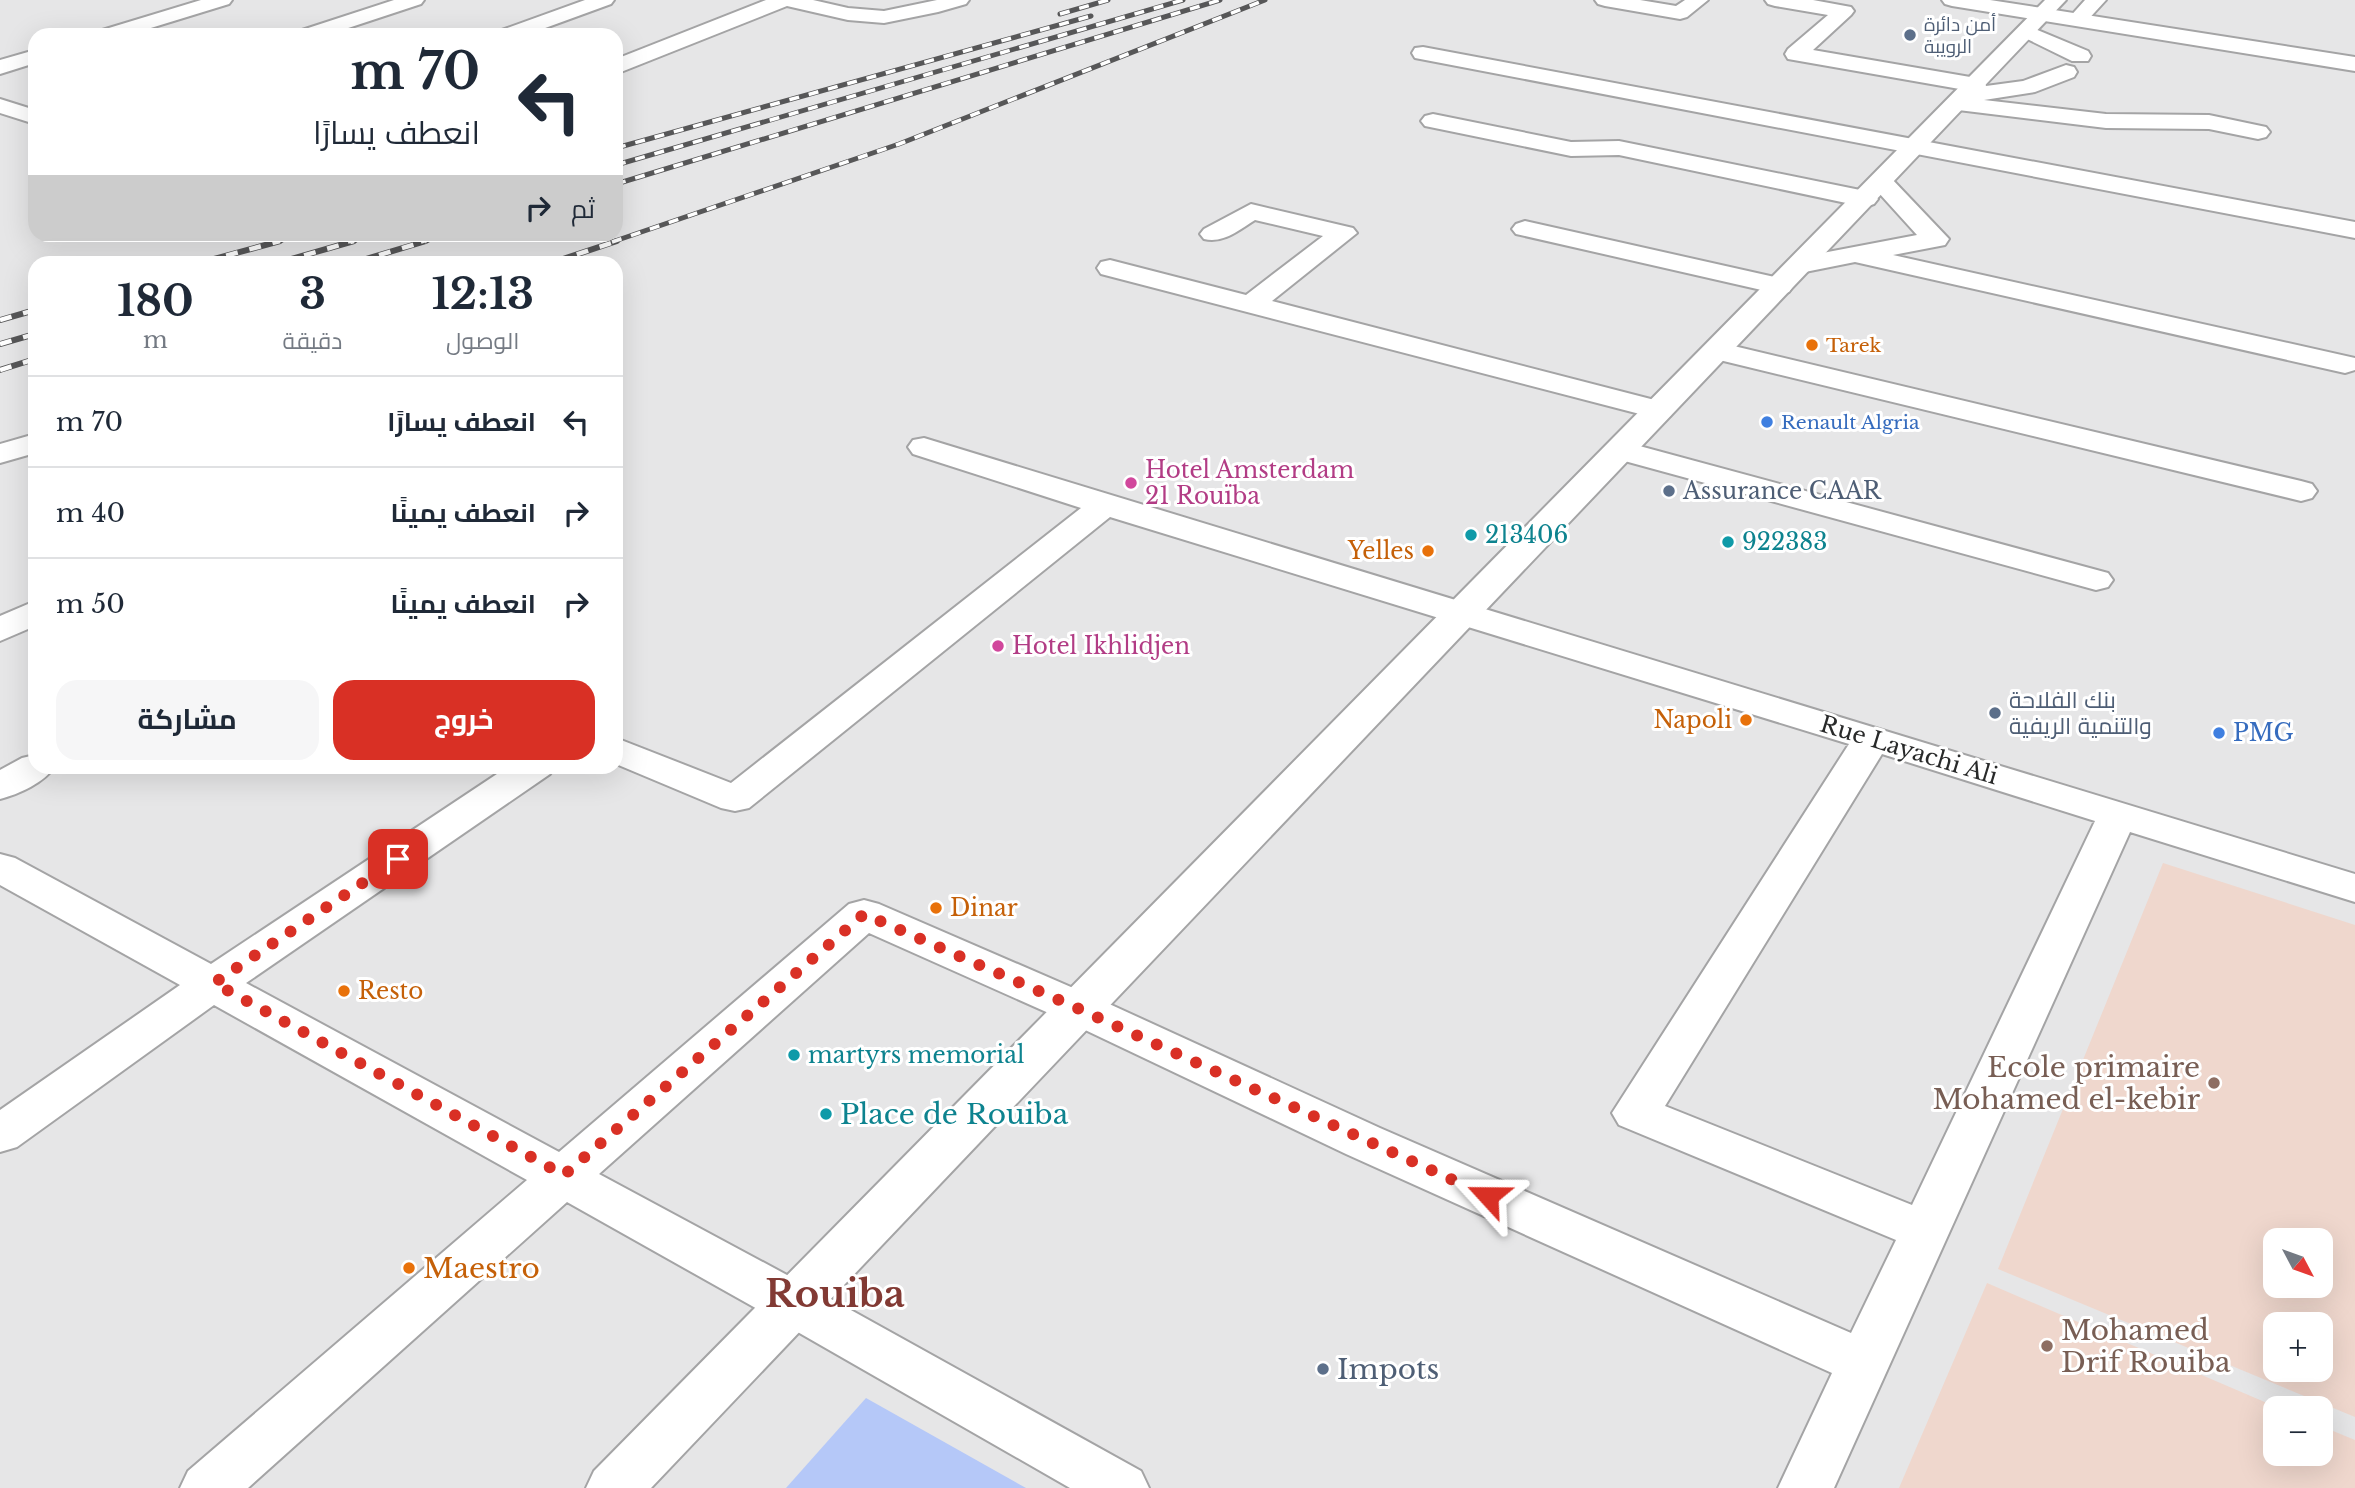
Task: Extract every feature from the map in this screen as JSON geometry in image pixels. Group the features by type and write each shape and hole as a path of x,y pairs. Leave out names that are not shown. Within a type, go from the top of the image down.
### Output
{"main road":[{"path":"129,28 222,0"},
{"path":"328,28 414,0"},
{"path":"526,28 604,0"},
{"path":"623,51 753,0"},
{"path":"623,64 786,0 859,15 883,17 907,14 959,0"},
{"path":"1605,0 1680,13 1698,0"},
{"path":"1775,0 1844,11 1796,54 1966,95 2106,121 2209,122 2258,132"},
{"path":"1952,0 2355,64"},
{"path":"614,1488 1966,95 2051,17 2096,0"},
{"path":"1966,95 2027,87 2073,64 2051,17"},
{"path":"1423,53 2355,230"},
{"path":"0,67 28,58"},
{"path":"0,106 28,115"},
{"path":"1433,121 1571,149 1619,148 1873,191 1936,239 1852,254 1790,276 1525,229"},
{"path":"1213,234 1251,212 1345,233 1251,304"},
{"path":"1852,254 2345,364"},
{"path":"1110,268 1659,410"},
{"path":"1717,351 2301,491"},
{"path":"0,454 28,445"},
{"name":"Rue Layachi Ali","path":"924,447 1105,505 1463,612 2355,888"},
{"path":"1621,450 2096,580"},
{"path":"623,753 735,799 1105,505"},
{"path":"0,630 28,616"},
{"path":"1872,739 1636,1113 1925,1231"},
{"path":"0,787 28,771"},
{"path":"0,1134 214,983 524,774"},
{"path":"1805,1488 2118,815"},
{"path":"0,867 564,1175 794,1304 1089,1481"},
{"path":"208,1488 864,914 1077,1008 1363,1141 1865,1363"}],"shaded area":[{"name":"Ecole primaire Mohamed el-kebir","path":"2163,863 2355,925 2355,1417 2333,1408 2333,1396 2304,1396 2271,1382 2333,1382 2333,1312 2263,1312 2263,1379 1998,1269"},
{"name":"Mohamed Drif Rouiba","path":"1987,1283 2263,1401 2263,1466 2333,1466 2333,1431 2355,1440 2355,1488 1899,1488"},
{"path":"866,1398 1026,1488 786,1488"}],"railway":[{"path":"1060,14 1108,0"},
{"path":"623,163 1183,0"},
{"path":"623,182 1220,0"},
{"path":"623,238 899,144 1265,0"},
{"path":"623,146 1091,16"},
{"path":"225,256 276,242"},
{"path":"302,256 351,242"},
{"path":"376,256 423,242"},
{"path":"572,256 614,242"},
{"path":"0,320 28,312"},
{"path":"0,344 28,336"},
{"path":"0,370 28,361"}],"place":[{"name":"أمن دائرة الرويبة","path":"1910,35"},
{"name":"Tarek","path":"1812,345"},
{"name":"Renault Algria","path":"1767,422"},
{"name":"Hotel Amsterdam 21 Rouïba","path":"1131,483"},
{"name":"Assurance CAAR","path":"1669,491"},
{"name":"213406","path":"1471,535"},
{"name":"922383","path":"1728,542"},
{"name":"Yelles","path":"1428,551"},
{"name":"Hotel Ikhlidjen","path":"998,646"},
{"name":"بنك الفلاحة والتنمية الريفية","path":"1995,713"},
{"name":"Napoli","path":"1746,720"},
{"name":"PMG","path":"2219,733"},
{"name":"Dinar","path":"936,908"},
{"name":"Resto","path":"344,991"},
{"name":"martyrs memorial","path":"794,1055"},
{"name":"Ecole primaire Mohamed el-kebir","path":"2214,1083"},
{"name":"Place de Rouiba","path":"826,1114"},
{"name":"Maestro","path":"409,1268"},
{"name":"Mohamed Drif Rouiba","path":"2047,1346"},
{"name":"Impots","path":"1323,1369"}],"district":[{"name":"Rouiba","path":"835,1294"}],"route":[{"path":"398,859 214,983 564,1175 864,914 1488,1196"}]}
